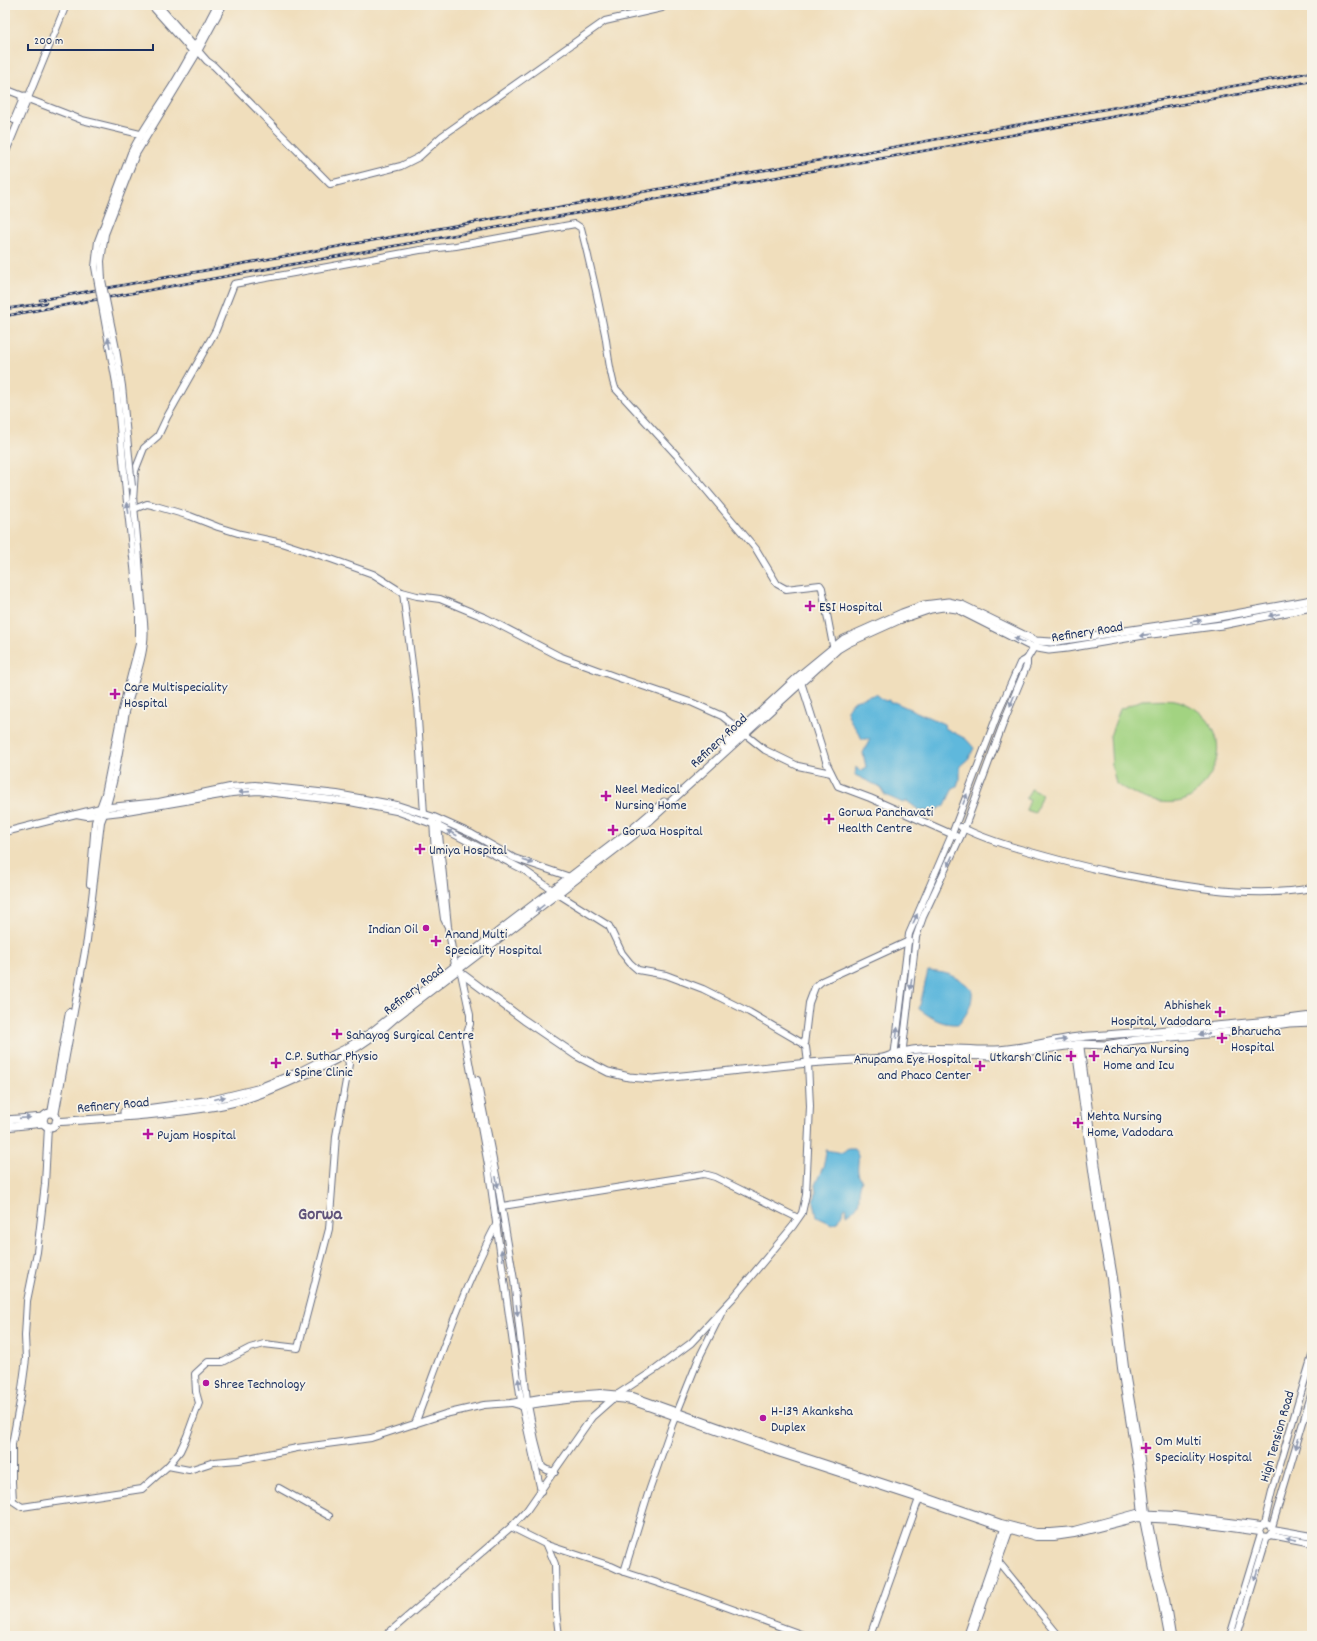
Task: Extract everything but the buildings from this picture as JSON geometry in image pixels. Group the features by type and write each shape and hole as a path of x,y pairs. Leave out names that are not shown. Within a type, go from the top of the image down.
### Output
{"main road":[{"name":"Refinery Road","path":"743,731 801,682 844,639 902,612 924,605 942,602 962,605 1038,641 1051,642 1219,617 1312,600"},
{"name":"Refinery Road","path":"5,1120 51,1119 133,1112 212,1100 263,1088 346,1052 459,969 574,878 671,796 834,650 898,620 931,609 943,607 957,609 1034,648 1050,650 1144,635 1222,626 1312,607"},
{"path":"459,969 530,1025 577,1056 608,1072 629,1077 654,1079 884,1058 902,1055 998,1056 1078,1045 1105,1045 1136,1040 1232,1032 1289,1023 1312,1022"},
{"path":"902,1055 932,1047 996,1050 1078,1037 1139,1033 1312,1016"},
{"name":"Refinery Road","path":"5,1127 51,1119"}],"street":[{"path":"5,154 62,5"},
{"path":"5,144 26,100 66,5"},
{"path":"151,5 195,51 214,66 330,184 410,163 442,136 605,21 662,8 665,5"},
{"path":"158,5 195,51"},
{"path":"195,51 217,5"},
{"path":"223,5 133,153 98,241 95,267 116,383 126,493 135,564 140,639 121,714 105,794 97,815 83,944 51,1119 37,1252 27,1301 25,1336 26,1359 12,1444 13,1501 22,1507 142,1489 168,1466 180,1451 199,1404 196,1392 195,1374 199,1369 208,1362 223,1362 250,1348 264,1344 298,1348 329,1229 336,1136 349,1064 346,1052"},
{"path":"5,88 26,100"},
{"path":"5,92 96,124 143,135"},
{"path":"51,1119 87,940 101,822 107,808 127,711 136,681 144,642 145,627 140,558 122,386 102,280 101,261 106,234 133,153"},
{"path":"133,501 135,471 144,448 158,437 167,417 216,330 232,287 235,283 420,250 456,246 575,224 581,228 596,290 609,355 612,379 615,388 681,460 756,549 777,584 786,589 820,585 822,588 834,650"},
{"path":"134,509 147,504 152,505 190,516 241,534 282,543 373,574 402,592 443,600 491,620 548,652 693,703 720,715 743,731 765,750 798,766 832,773"},
{"path":"402,592 405,596 417,703 424,814"},
{"path":"894,1056 907,941 911,928 952,834 998,713 1020,663 1027,659 1038,641"},
{"path":"902,1055 916,937 923,917 964,829 1006,716 1027,665 1027,659"},
{"path":"801,682 827,764 838,786 870,798 959,838"},
{"path":"5,832 100,808 159,802 230,787 256,785 286,792 396,811 436,821 472,834 514,858 574,878"},
{"path":"76,814 97,815 127,812 232,793 258,792 286,792 351,797 397,805 424,814 520,868 609,926 622,953 638,970 666,975 703,989 749,1012 804,1045"},
{"path":"436,821 448,927 470,1015 468,1034 512,1331 541,1491"},
{"path":"956,824 983,839 1057,861 1153,881 1245,891 1273,891 1312,888"},
{"path":"385,1636 511,1527 527,1510 555,1472 592,1416 616,1395 656,1370 691,1343 727,1303 802,1213 806,1195 810,1106 808,1064 804,1045 809,1002 815,987 822,981 916,937"},
{"path":"1078,1045 1114,1278 1125,1368 1141,1465 1145,1516 1153,1570 1160,1594 1168,1636"},
{"path":"477,1093 502,1209 514,1280 520,1330 525,1403 541,1464 544,1469 555,1472"},
{"path":"502,1209 704,1174 715,1177 798,1218"},
{"path":"415,1424 483,1250 497,1223 502,1209"},
{"path":"624,1572 648,1494 677,1413 699,1358 727,1303"},
{"path":"512,1331 520,1330"},
{"name":"High Tension Road","path":"1266,1530 1272,1491 1312,1356"},
{"name":"High Tension Road","path":"1266,1530 1312,1392"},
{"path":"168,1466 189,1470 214,1462 239,1460 297,1448 371,1438 466,1408 484,1405 525,1403 601,1393 633,1396 778,1453 920,1497 1036,1536 1054,1537 1078,1533 1114,1522 1145,1516 1312,1536"},
{"path":"279,1488 329,1516"},
{"path":"870,1636 920,1497"},
{"path":"1145,1516 1165,1593 1172,1636"},
{"path":"511,1527 546,1545 686,1592 806,1636"},
{"path":"972,1636 1008,1527"},
{"path":"1266,1530 1312,1543"},
{"path":"1230,1636 1266,1530"},
{"path":"1237,1636 1266,1530"},
{"path":"546,1545 555,1564 556,1611 560,1636"},
{"path":"967,1636 997,1559"},
{"path":"997,1559 1059,1636"}],"green space":[{"path":"1142,700 1175,700 1192,707 1203,715 1211,725 1216,736 1218,748 1216,760 1211,773 1198,791 1184,800 1176,802 1159,802 1144,798 1116,784 1112,766 1110,736 1120,709"},
{"path":"1031,789 1042,794 1035,813 1026,810 1030,800 1026,799"}],"water":[{"path":"876,694 885,701 889,700 890,703 894,702 944,724 945,728 966,739 974,748 969,758 960,766 960,779 957,786 953,788 945,805 935,811 920,811 907,801 903,803 885,795 880,787 855,775 856,767 860,771 866,767 863,753 870,739 862,739 851,722 847,710 852,702"},
{"path":"928,971 952,976 972,989 972,1000 965,1016 959,1024 938,1021 919,1009"},
{"path":"848,1149 854,1149 858,1156 858,1172 862,1181 859,1192 859,1200 856,1207 846,1215 847,1208 845,1207 838,1222 832,1224 817,1217 814,1202 816,1193 815,1185 823,1167 826,1153 825,1150 843,1153"}],"railway":[{"path":"40,300 1312,72"},
{"path":"5,316 1312,81"},
{"path":"5,309 46,303"}],"place":[{"name":"ESI Hospital","path":"810,606"},
{"name":"Care Multispeciality Hospital","path":"115,694"},
{"name":"Neel Medical Nursing Home","path":"606,796"},
{"name":"Gorwa Panchavati Health Centre","path":"829,819"},
{"name":"Gorwa Hospital","path":"613,830"},
{"name":"Umiya Hospital","path":"420,849"},
{"name":"Indian Oil","path":"426,928"},
{"name":"Anand Multi Speciality Hospital","path":"436,941"},
{"name":"Abhishek Hospital, Vadodara","path":"1220,1012"},
{"name":"Sahayog Surgical Centre","path":"337,1034"},
{"name":"Bharucha Hospital","path":"1222,1038"},
{"name":"Utkarsh Clinic","path":"1071,1056"},
{"name":"Acharya Nursing Home and Icu","path":"1094,1056"},
{"name":"C.P. Suthar Physio & Spine Clinic","path":"276,1063"},
{"name":"Anupama Eye Hospital and Phaco Center","path":"980,1066"},
{"name":"Mehta Nursing Home, Vadodara","path":"1078,1123"},
{"name":"Pujam Hospital","path":"148,1134"},
{"name":"Shree Technology","path":"206,1383"},
{"name":"H-139 Akanksha Duplex","path":"763,1418"},
{"name":"Om Multi Speciality Hospital","path":"1146,1448"}],"district":[{"name":"Gorwa","path":"320,1213"}]}
